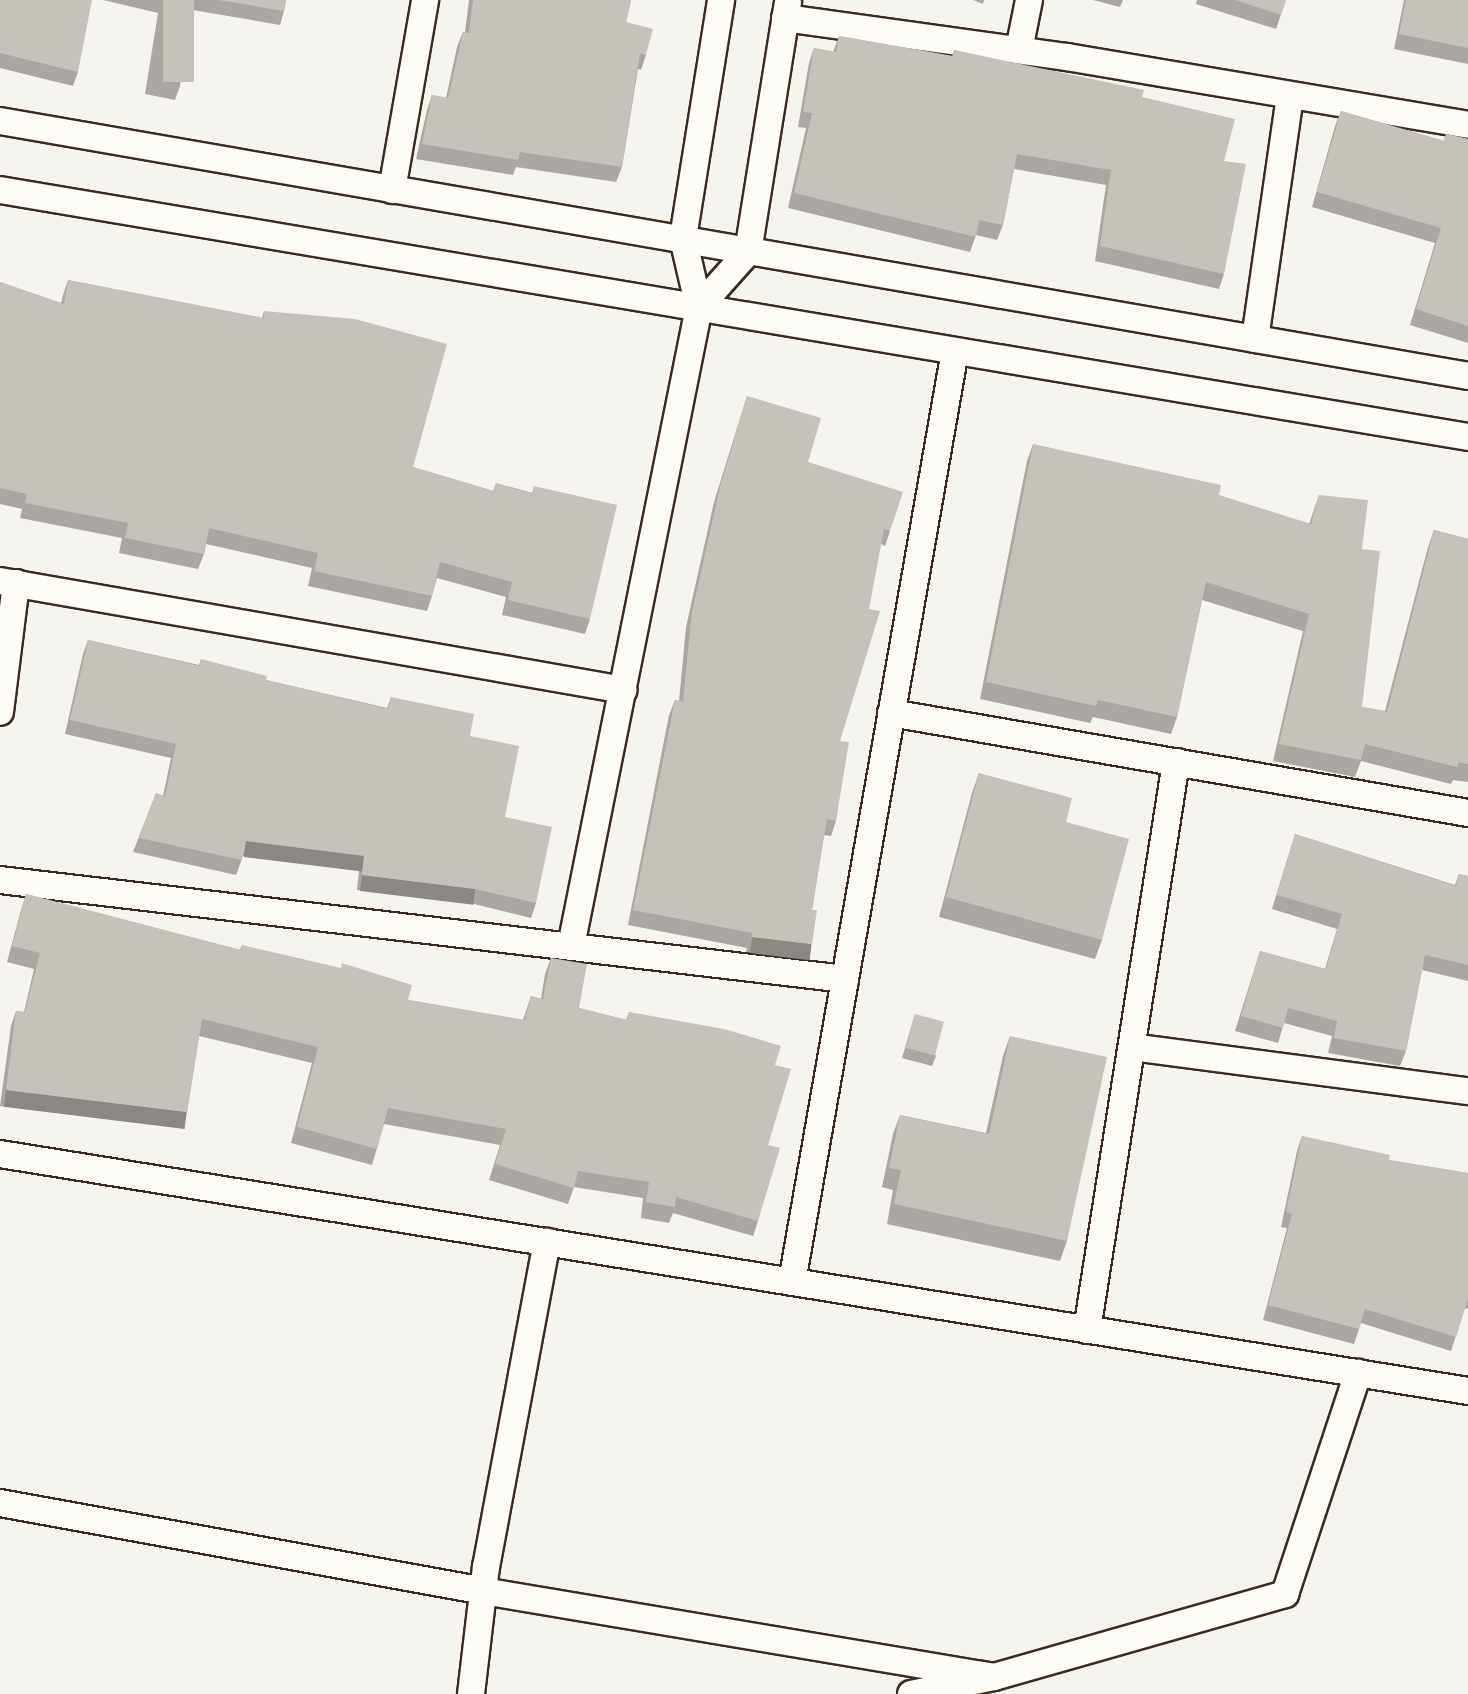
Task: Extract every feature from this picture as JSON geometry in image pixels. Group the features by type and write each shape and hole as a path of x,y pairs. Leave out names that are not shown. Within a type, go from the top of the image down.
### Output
{"street":[{"path":"391,190 425,0"},
{"path":"571,946 699,307 683,238 721,0"},
{"path":"1019,50 1029,0"},
{"path":"699,307 748,252 787,9 1468,125"},
{"path":"1255,340 1290,95"},
{"path":"0,121 1468,376"},
{"path":"0,190 1468,437"},
{"path":"792,1282 955,351"},
{"path":"0,712 8,582 624,690"},
{"path":"891,713 1468,813"},
{"path":"1087,1330 1177,762"},
{"path":"0,880 845,979"},
{"path":"1132,1047 1468,1091"},
{"path":"0,1154 1468,1391"},
{"path":"471,1694 483,1591 547,1242"},
{"path":"911,1694 994,1677 1285,1594 1358,1373"},
{"path":"0,1503 483,1591 994,1677"}],"building":[{"path":"0,0 92,0 78,72 0,53"},
{"path":"163,0 194,0 194,82 163,82"},
{"path":"219,0 286,0 284,11"},
{"path":"473,0 631,0 626,22 653,29 646,55 640,53 622,167 520,152 518,160 422,144 432,95 448,98 463,32 469,33"},
{"path":"1235,0 1286,0 1281,15"},
{"path":"1406,0 1468,0 1468,48 1399,34"},
{"path":"839,36 953,56 954,50 1144,90 1142,97 1235,119 1224,161 1246,164 1224,274 1100,246 1111,170 1017,154 1003,225 979,220 976,237 794,193 812,113 803,112 814,48 836,52"},
{"path":"1341,111 1444,141 1446,134 1468,139 1468,326 1416,309 1441,228 1317,192"},
{"path":"68,280 264,318 264,311 355,319 447,344 413,467 494,491 496,483 532,494 534,486 617,505 590,619 508,600 512,582 440,562 432,596 314,571 318,553 209,528 204,554 125,538 128,523 25,503 27,494 0,488 0,282 64,304"},
{"path":"747,396 821,418 808,462 903,492 890,531 884,529 869,609 880,611 840,741 849,742 836,821 827,819 812,910 817,910 812,944 752,937 752,933 633,910 675,700 683,701 692,612 720,487"},
{"path":"1033,444 1221,485 1219,495 1311,524 1319,495 1368,500 1362,549 1380,551 1362,707 1387,712 1434,530 1468,539 1468,764 1459,762 1457,767 1365,744 1361,760 1279,744 1309,614 1206,582 1177,717 1098,700 1096,706 986,682"},
{"path":"88,640 200,666 201,659 267,676 266,680 388,709 391,697 474,714 470,736 519,746 505,817 552,827 536,903 475,889 362,875 364,856 246,841 242,860 139,838 156,793 165,797 176,744 70,720"},
{"path":"979,773 1072,798 1066,822 1129,839 1102,940 946,897"},
{"path":"1295,834 1456,886 1459,874 1468,876 1468,965 1425,955 1406,1051 1334,1038 1337,1021 1288,1008 1283,1028 1241,1016 1260,951 1326,969 1342,914 1277,895"},
{"path":"26,894 241,950 242,945 341,968 342,963 412,985 408,1000 525,1020 531,996 543,999 551,958 587,964 579,1008 627,1020 629,1012 724,1029 781,1046 775,1065 791,1069 768,1145 780,1148 758,1221 676,1197 675,1207 646,1202 649,1182 578,1171 574,1188 495,1164 506,1129 388,1108 377,1149 297,1127 318,1047 202,1019 187,1112 6,1090 16,1011 25,1012 40,953 12,946"},
{"path":"915,1014 944,1022 935,1056 906,1048"},
{"path":"1010,1036 1107,1057 1067,1241 894,1204 901,1170 889,1168 900,1115 989,1134"},
{"path":"1302,1136 1390,1155 1389,1160 1468,1173 1468,1298 1456,1337 1365,1309 1359,1329 1268,1305 1292,1214 1286,1212"}]}
